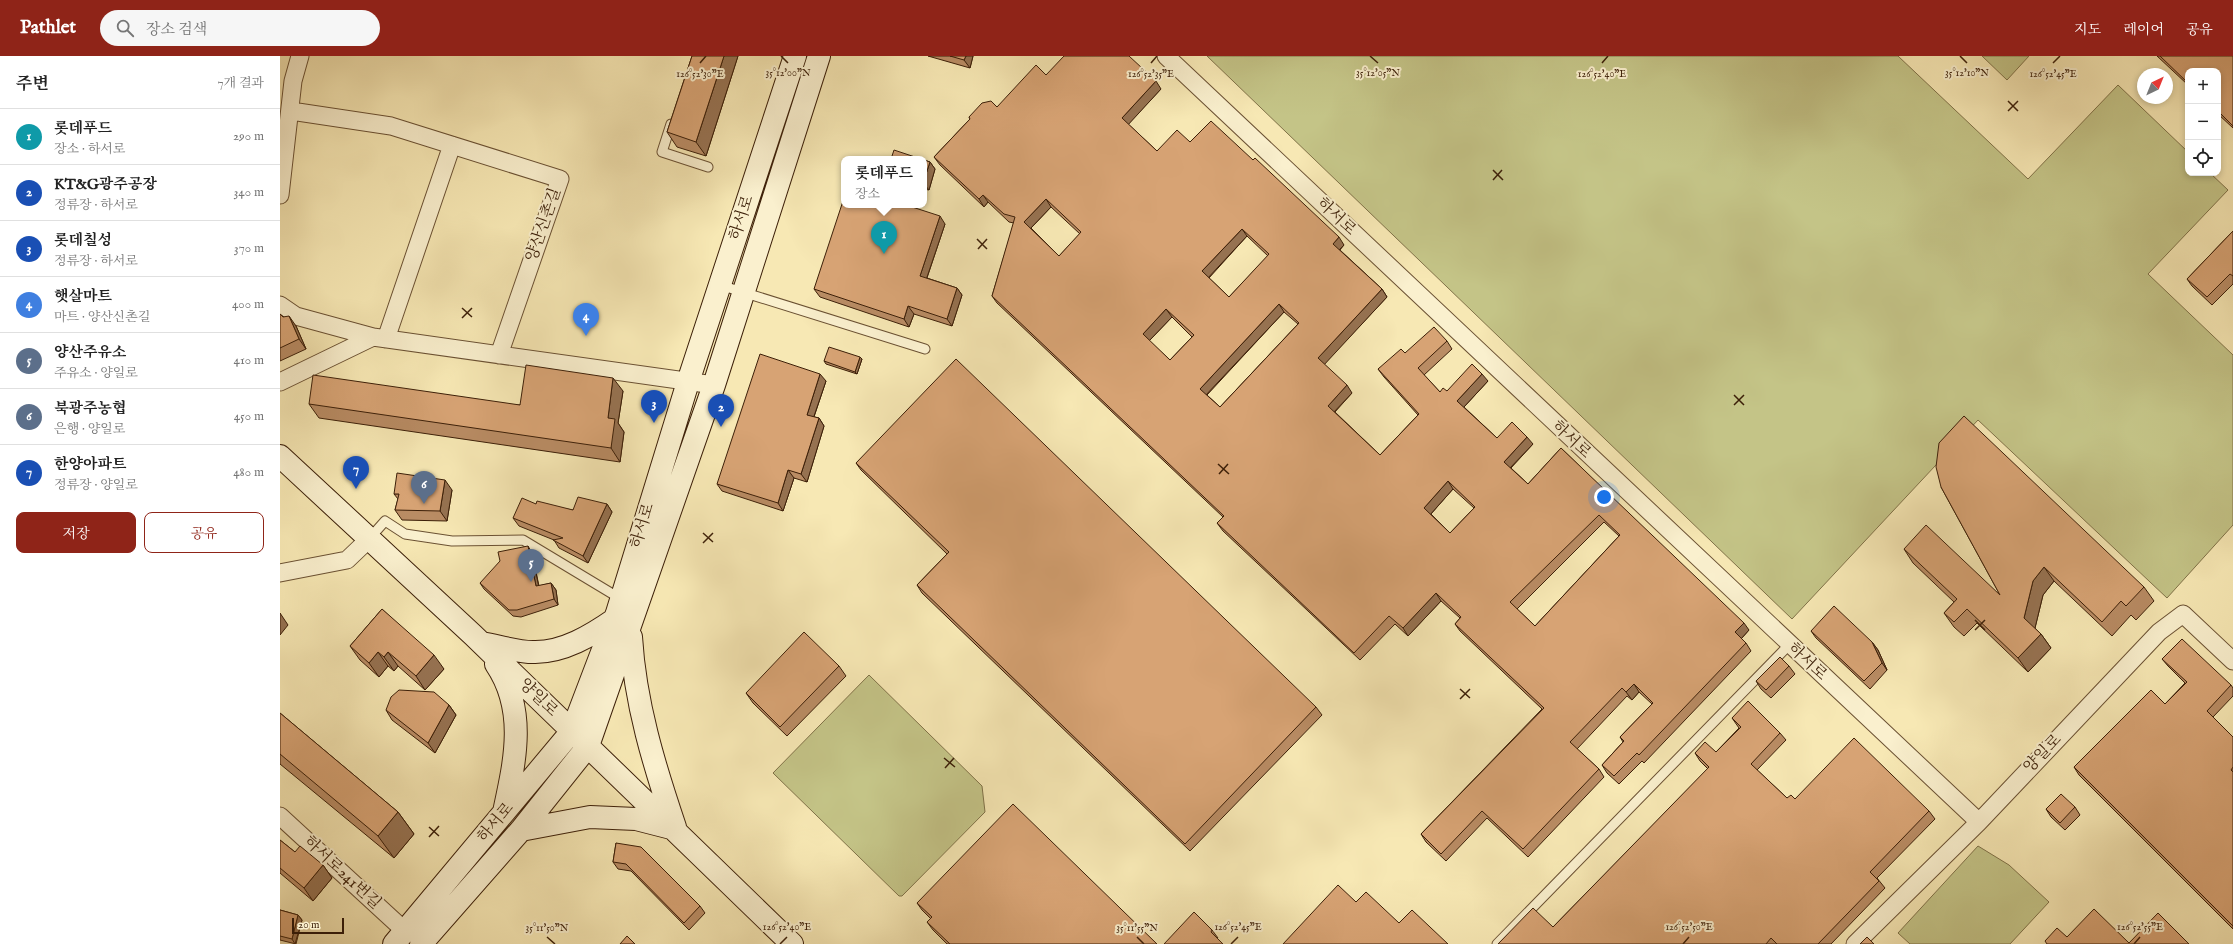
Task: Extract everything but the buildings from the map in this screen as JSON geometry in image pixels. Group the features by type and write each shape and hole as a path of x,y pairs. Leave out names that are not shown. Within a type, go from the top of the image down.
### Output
{"main road":[{"name":"하서로","path":"406,940 520,830 588,746 622,615 688,382 795,56"},
{"name":"하서로","path":"406,940 503,815 572,731 622,615 714,385 819,56"},
{"name":"양일로","path":"280,456 482,643 792,944"},
{"path":"482,643 534,652 555,649 594,634 622,615 643,722 654,766 676,830"},
{"path":"482,643 506,680 517,734 514,764 503,815"},
{"path":"520,830 590,817 636,819 676,830"}],"street":[{"path":"280,195 291,112 293,81 300,56"},
{"name":"하서로","path":"1166,56 1978,822"},
{"name":"양산신촌길","path":"291,112 391,126 560,179 499,355"},
{"path":"280,382 380,338 452,145"},
{"path":"280,305 296,316 380,338 714,385"},
{"path":"280,573 347,560 369,539"},
{"name":"양일로","path":"1855,944 1978,822 2159,632 2183,614 2233,661"},
{"name":"하서로241번길","path":"280,816 406,940"}],"lane":[{"path":"674,115 662,152 708,167"},
{"path":"720,285 925,349"},
{"path":"369,539 385,521 405,534 452,541 523,540 622,615"},
{"path":"1497,944 1789,645"}],"green space":[{"path":"1207,56 1898,56 2028,179 2118,85 2185,149 2185,176 2213,176 2228,190 2148,274 2233,355 2233,525 2167,598 1978,420 1792,619"},
{"path":"1982,56 2029,56 2007,80"},
{"path":"869,675 982,786 985,812 902,896 899,896 773,773"},
{"path":"1978,846 2009,865 2049,902 2010,944 1910,944 1898,933"}],"place":[{"name":"롯데푸드","path":"884,254"},
{"name":"햇살마트","path":"586,336"},
{"name":"롯데칠성","path":"654,423"},
{"name":"KT&G광주공장","path":"721,427"},
{"name":"한양아파트","path":"356,489"},
{"name":"북광주농협","path":"424,504"},
{"name":"양산주유소","path":"531,582"}]}
